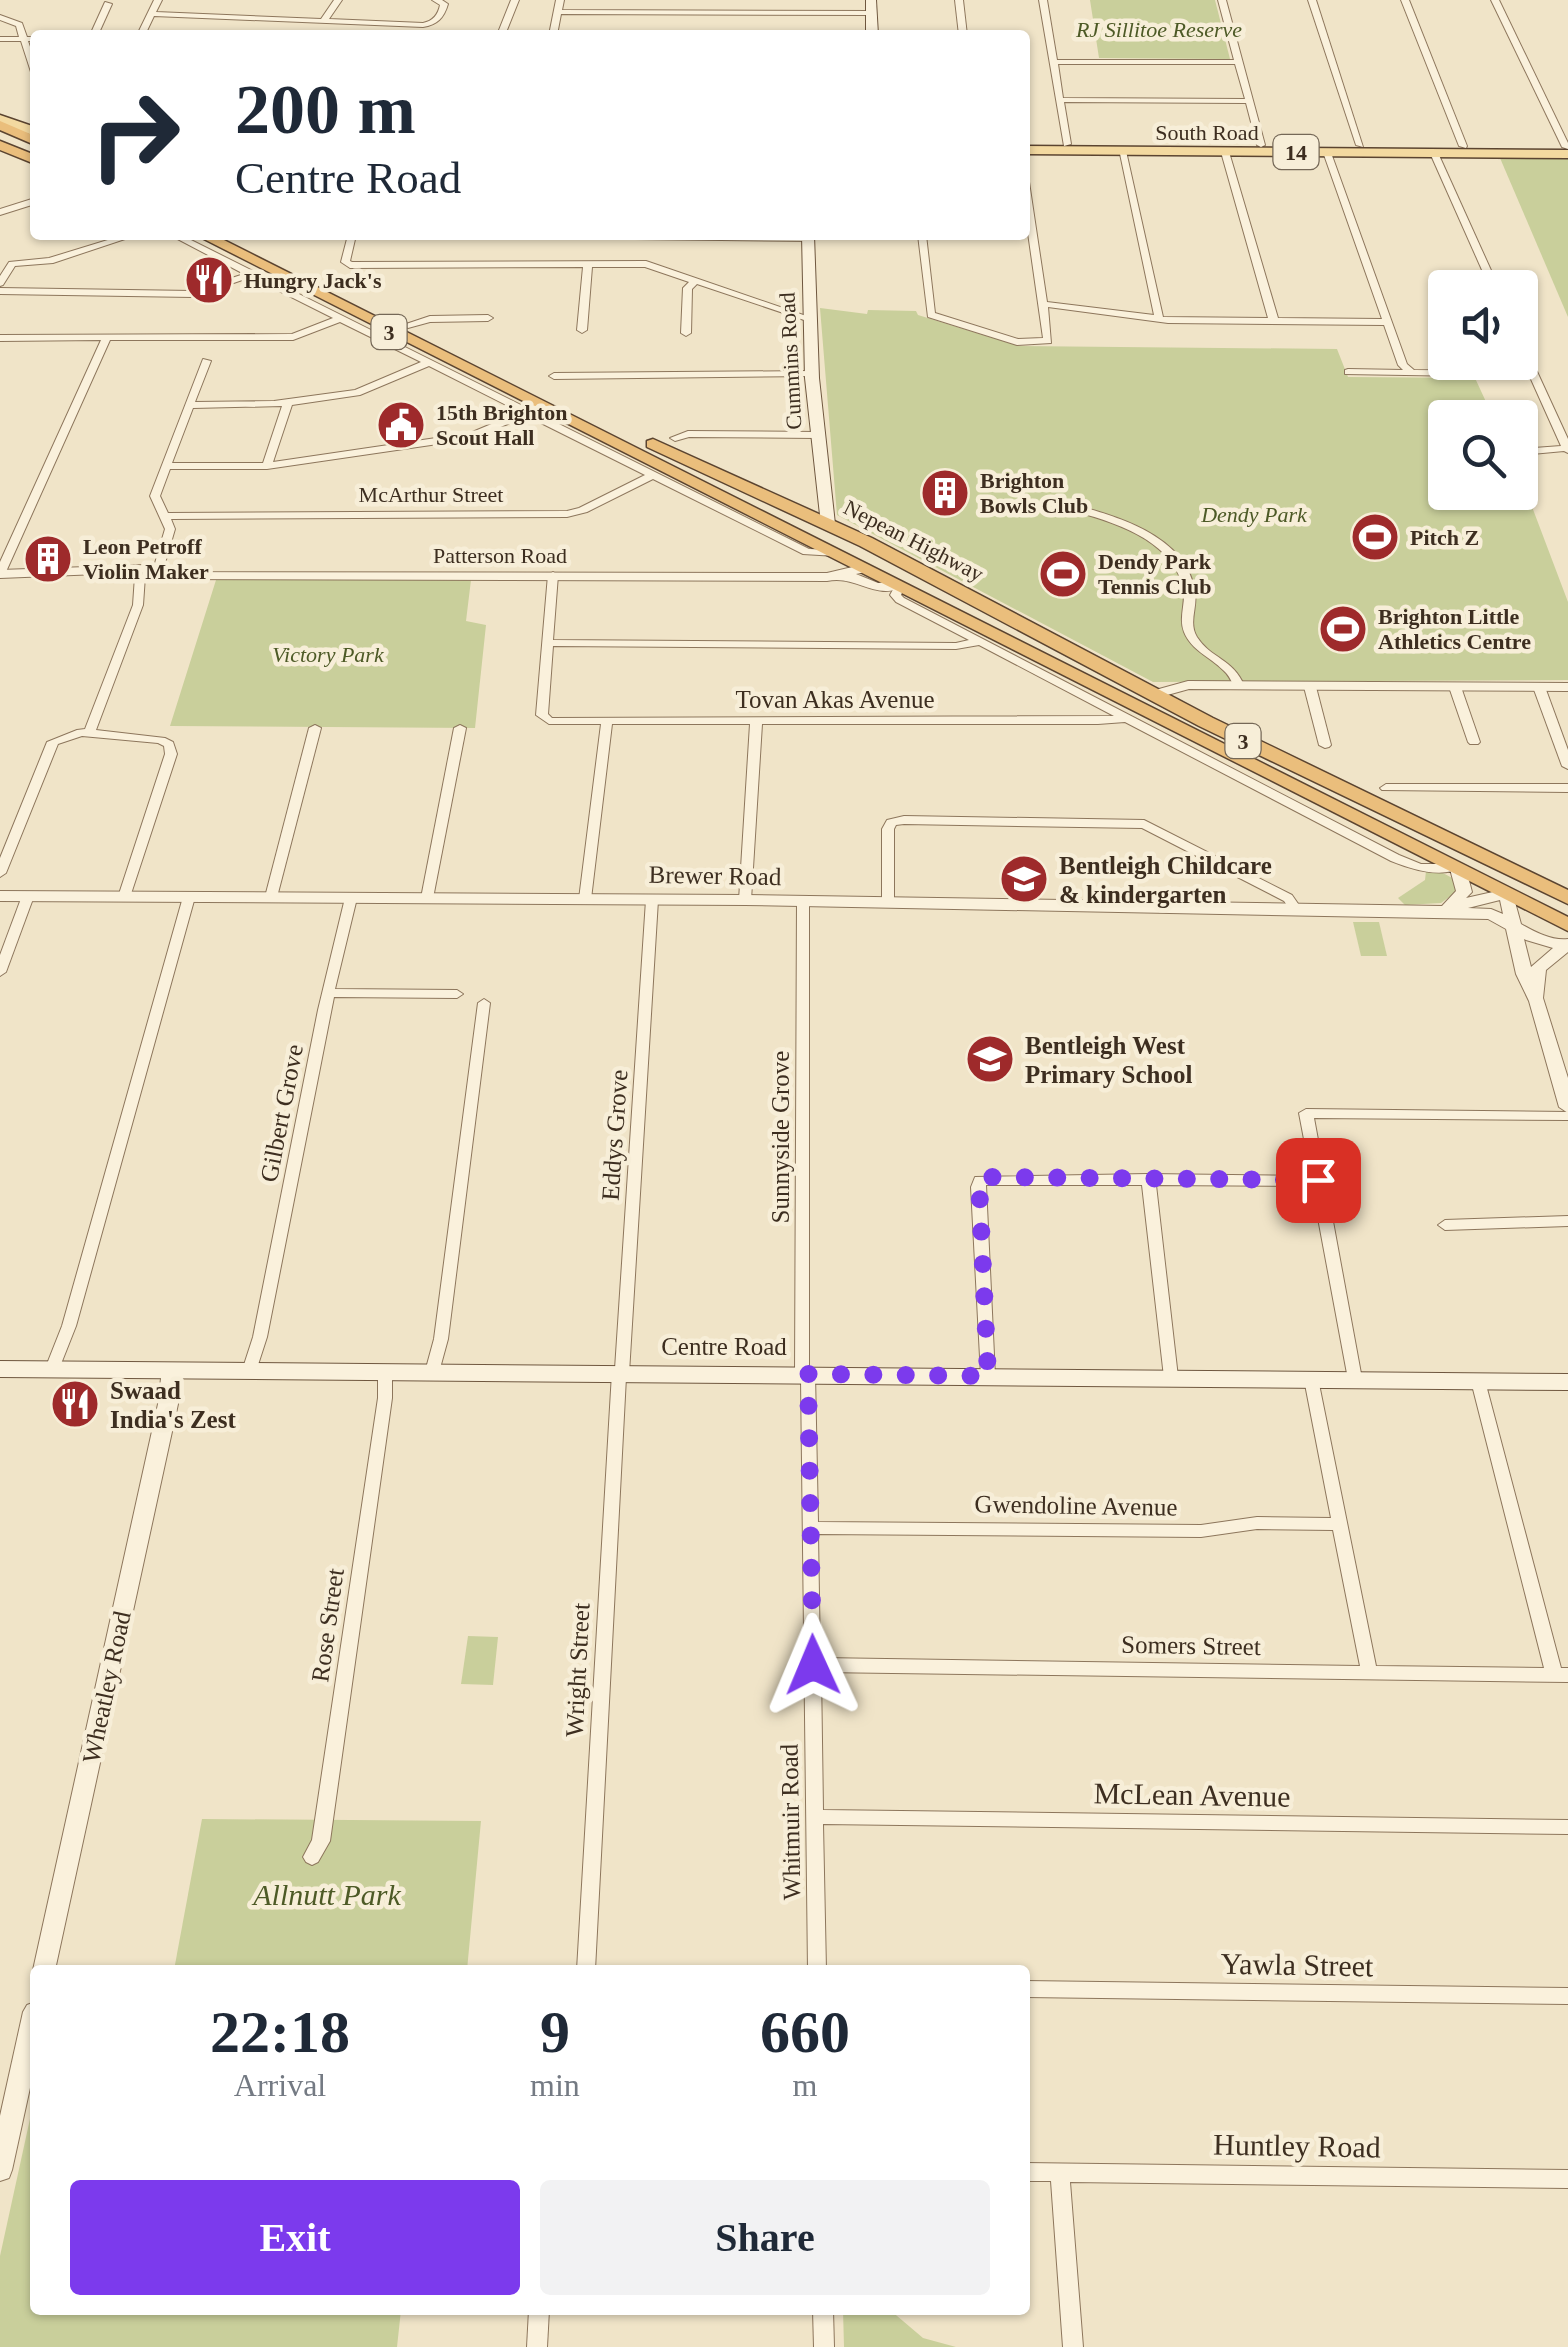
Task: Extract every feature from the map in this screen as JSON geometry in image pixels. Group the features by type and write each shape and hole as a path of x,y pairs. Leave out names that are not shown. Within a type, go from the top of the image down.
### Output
{"highway":[{"path":"0,122 20,140"},
{"name":"Nepean Highway","path":"234,251 408,325 828,524 868,564 900,586 1113,695 1398,814 1530,889 1567,940"},
{"name":"Nepean Highway","path":"234,251 380,327 415,350 567,425 762,514 836,553 1110,673 1146,706"},
{"path":"524,404 538,388"},
{"path":"762,514 772,508 768,496"},
{"path":"808,514 804,521 808,526 868,564 939,596 947,610"},
{"path":"1110,673 1120,686 1113,695"},
{"name":"Nepean Highway","path":"1202,730 1252,765 1460,866 1530,889 1568,895"},
{"path":"1398,814 1460,866"},
{"path":"1530,889 1568,912"}],"main road":[{"name":"South Road","path":"1030,147 1067,144 1434,153 1567,150"},
{"name":"South Road","path":"1030,147 1225,152 1360,145 1567,150"},
{"name":"Cummins Road","path":"808,240 812,374 828,524"},
{"name":"Cummins Road","path":"808,514 821,485"},
{"name":"Centre Road","path":"0,1369 1568,1382"}],"street":[{"path":"144,30 158,0"},
{"path":"323,22 338,0"},
{"path":"152,14 244,14 323,22 429,24 442,12 444,4 436,0"},
{"path":"504,30 515,0"},
{"path":"554,30 560,0"},
{"path":"645,12 647,0"},
{"path":"959,0 962,30"},
{"path":"1043,0 1067,144"},
{"path":"1222,0 1262,148"},
{"path":"1312,0 1360,145"},
{"path":"1405,0 1463,146"},
{"path":"1496,0 1567,150"},
{"path":"97,30 105,3"},
{"path":"558,12 871,7"},
{"path":"0,17 19,24 30,59"},
{"path":"0,39 30,39"},
{"path":"1053,62 1239,62"},
{"path":"1060,100 1249,101"},
{"path":"1122,151 1160,319"},
{"path":"1225,152 1274,322"},
{"path":"1327,152 1403,366 1410,371"},
{"path":"1434,153 1487,270"},
{"path":"0,212 30,203"},
{"path":"923,240 931,315 1017,342 1044,342 1050,338 1030,212"},
{"path":"117,240 50,261 9,264 0,288 193,294 249,274"},
{"path":"193,240 234,251 249,274 344,321 415,350 428,362 498,397 524,404"},
{"path":"351,240 345,262 348,265 648,265 810,319"},
{"path":"632,264 635,240"},
{"path":"582,330 588,264"},
{"path":"686,333 688,288 694,282"},
{"path":"1045,304 1160,319 1388,322"},
{"path":"408,325 430,319 488,318"},
{"path":"0,338 293,337 344,321 380,327"},
{"path":"4,571 106,339"},
{"path":"94,733 150,571 170,532 155,496 206,361"},
{"path":"192,404 288,402 365,391 428,362"},
{"path":"1348,372 1428,371"},
{"path":"554,376 812,374"},
{"path":"1537,380 1568,449 1538,451"},
{"path":"498,397 524,404"},
{"path":"267,466 288,402"},
{"path":"166,466 267,466 472,436 524,404"},
{"path":"567,425 807,552 836,553"},
{"path":"674,438 686,434 817,435"},
{"name":"McArthur Street","path":"165,517 568,514 654,474"},
{"path":"1060,504 1138,531 1170,556 1184,572 1190,589 1186,620 1189,632 1202,649 1234,671 1237,687"},
{"path":"727,510 762,514"},
{"name":"Patterson Road","path":"4,571 813,576 868,564"},
{"path":"544,719 553,575"},
{"path":"900,586 898,599 1077,693 1146,706 1278,797 1412,866 1460,866 1464,892 1448,907"},
{"name":"Nepean Highway","path":"947,610 974,639"},
{"path":"547,643 956,646 974,639"},
{"path":"1146,706 1186,691 1237,687 1568,687"},
{"path":"1310,687 1325,744"},
{"path":"1455,687 1474,742"},
{"path":"1540,687 1568,766"},
{"path":"1077,693 1113,695"},
{"name":"Tovan Akas Avenue","path":"544,719 1118,721 1146,706"},
{"path":"585,899 606,722"},
{"path":"745,900 756,722"},
{"path":"270,898 315,728"},
{"path":"427,898 460,728"},
{"path":"0,873 48,748 61,737 94,733 161,740 172,750 124,897"},
{"path":"1252,765 1278,797 1339,809"},
{"path":"1386,788 1568,788"},
{"path":"888,902 888,829 891,823 904,820 1144,824 1286,904"},
{"path":"1530,889 1512,924 1524,974 1537,1001 1568,1107"},
{"name":"Brewer Road","path":"1428,910 1530,889"},
{"name":"Brewer Road","path":"0,896 1286,904 1486,913 1532,937 1567,940"},
{"path":"0,972 28,896"},
{"path":"57,1369 188,897"},
{"name":"Gilbert Grove","path":"254,1371 328,993 351,898"},
{"name":"Eddys Grove","path":"620,1373 652,900"},
{"name":"Sunnyside Grove","path":"803,901 805,1374"},
{"path":"1537,1001 1537,969 1567,940"},
{"path":"328,993 457,994"},
{"path":"437,1372 484,1003"},
{"path":"1355,1379 1306,1113 1568,1116"},
{"path":"1148,1179 1171,1378"},
{"path":"988,1376 980,1180 1318,1180"},
{"path":"1445,1225 1568,1221"},
{"name":"Wheatley Road","path":"45,1965 176,1370"},
{"name":"Rose Street","path":"312,1857 322,1841 390,1372"},
{"name":"Wright Street","path":"586,1965 620,1373"},
{"name":"Whitmuir Road","path":"805,1374 817,1965"},
{"path":"1311,1379 1368,1672"},
{"path":"1478,1381 1561,1674"},
{"name":"Gwendoline Avenue","path":"811,1528 1213,1531 1248,1524 1339,1524"},
{"name":"Somers Street","path":"813,1665 1561,1674"},
{"name":"McLean Avenue","path":"814,1817 1568,1827"},
{"name":"Yawla Street","path":"1030,1989 1568,1996"},
{"path":"0,2170 10,2075 30,2025"},
{"name":"Huntley Road","path":"1030,2172 1568,2179"},
{"path":"1060,2173 1073,2347"},
{"path":"537,2347 539,2315"},
{"path":"824,2315 824,2347"}],"green space":[{"name":"RJ Sillitoe Reserve","path":"1090,0 1215,0 1230,59 1099,58"},
{"path":"1500,158 1568,159 1568,317"},
{"name":"Dendy Park","path":"820,308 867,314 868,310 916,311 918,315 1019,346 1337,349 1348,377 1476,380 1485,400 1428,400 1428,510 1533,510 1568,602 1568,680 1153,682 837,515"},
{"name":"Victory Park","path":"216,580 471,580 466,621 486,625 475,728 170,726"},
{"path":"1426,871 1441,872 1456,880 1460,889 1441,903 1405,905 1398,898 1425,880"},
{"path":"1353,922 1379,922 1387,956 1361,956"},
{"path":"468,1636 498,1637 493,1685 461,1684"},
{"name":"Allnutt Park","path":"202,1819 481,1821 467,1965 175,1965"},
{"path":"30,2119 30,2315 400,2315 397,2347 0,2347 0,2256"},
{"path":"843,2315 896,2315 923,2338 956,2347 844,2347"}],"place":[{"name":"Hungry Jack's","path":"209,280"},
{"name":"15th Brighton Scout Hall","path":"401,425"},
{"name":"Brighton Bowls Club","path":"945,493"},
{"name":"Pitch Z","path":"1375,537"},
{"name":"Leon Petroff Violin Maker","path":"48,559"},
{"name":"Dendy Park Tennis Club","path":"1063,574"},
{"name":"Brighton Little Athletics Centre","path":"1343,629"},
{"name":"Bentleigh Childcare & kindergarten","path":"1024,879"},
{"name":"Bentleigh West Primary School","path":"990,1059"},
{"name":"Swaad India's Zest","path":"75,1404"}],"route":[{"path":"813,1665 808,1374 988,1376 979,1181 990,1177 1318,1180"}]}
